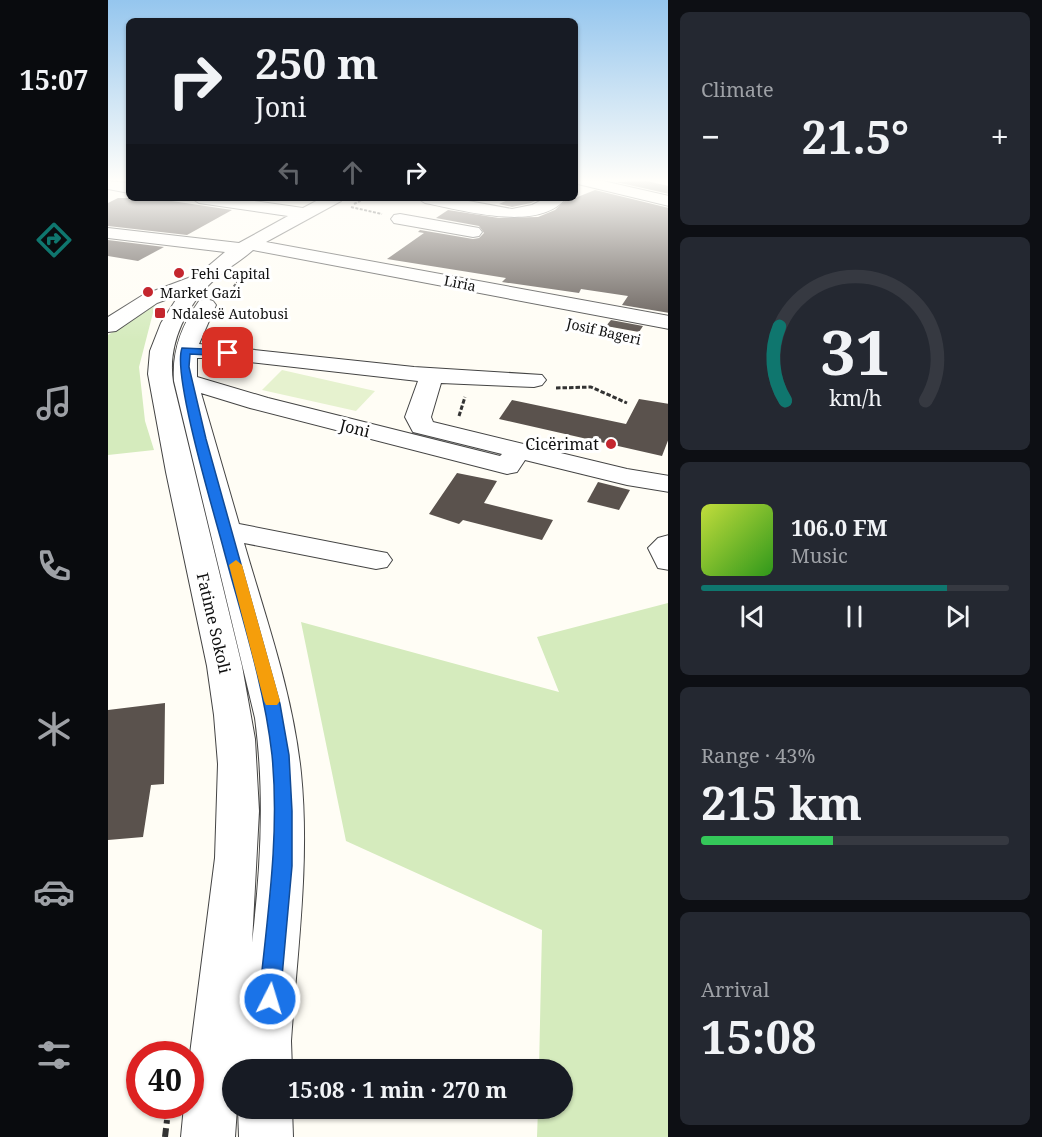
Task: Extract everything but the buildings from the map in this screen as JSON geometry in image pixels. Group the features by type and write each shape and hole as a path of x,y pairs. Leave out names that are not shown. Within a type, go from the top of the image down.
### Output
{"street":[{"path":"111,234 214,274"},
{"path":"214,274 239,234"},
{"path":"108,326 150,299 214,274 261,244 248,234"},
{"name":"Fatime Sokoli","path":"266,1059 282,866 283,811 280,755 272,704 227,531 183,347 193,291 214,274 275,234"},
{"name":"Fatime Sokoli","path":"208,1137 215,1042 235,871 238,763 233,711 162,388 160,353 183,347 205,305 224,280 261,244 281,234"},
{"path":"456,240 469,234"},
{"name":"Liria","path":"261,244 668,323"},
{"name":"Josif Bageri","path":"563,303 556,312 558,320 582,328"},
{"path":"183,347 431,377 534,380"},
{"name":"Joni","path":"183,347 278,408 507,466 518,451"},
{"path":"431,377 418,417 422,427 627,477 668,484"},
{"path":"227,531 376,560"},
{"path":"668,545 663,548 668,559"},
{"path":"265,1119 266,1137"}],"path":[{"path":"214,274 234,285 261,244"}],"green space":[{"path":"155,305 139,367 145,421 154,450 108,455 108,335"},
{"path":"282,370 375,391 356,411 262,390"},
{"path":"668,603 668,1137 537,1137 538,1119 573,1119 573,1059 539,1059 542,930 346,841 301,622 559,692 537,637"}],"slow traffic":[{"path":"236,565 272,701"}],"place":[{"name":"Fehi Capital","path":"179,273"},
{"name":"Market Gazi","path":"148,292"},
{"name":"Ndalesë Autobusi","path":"160,313"},
{"name":"Cicërimat","path":"611,444"}],"route":[{"path":"228,353 185,351 184,367 200,439 227,531 272,704 280,755 283,811 282,866 270,999"}]}
